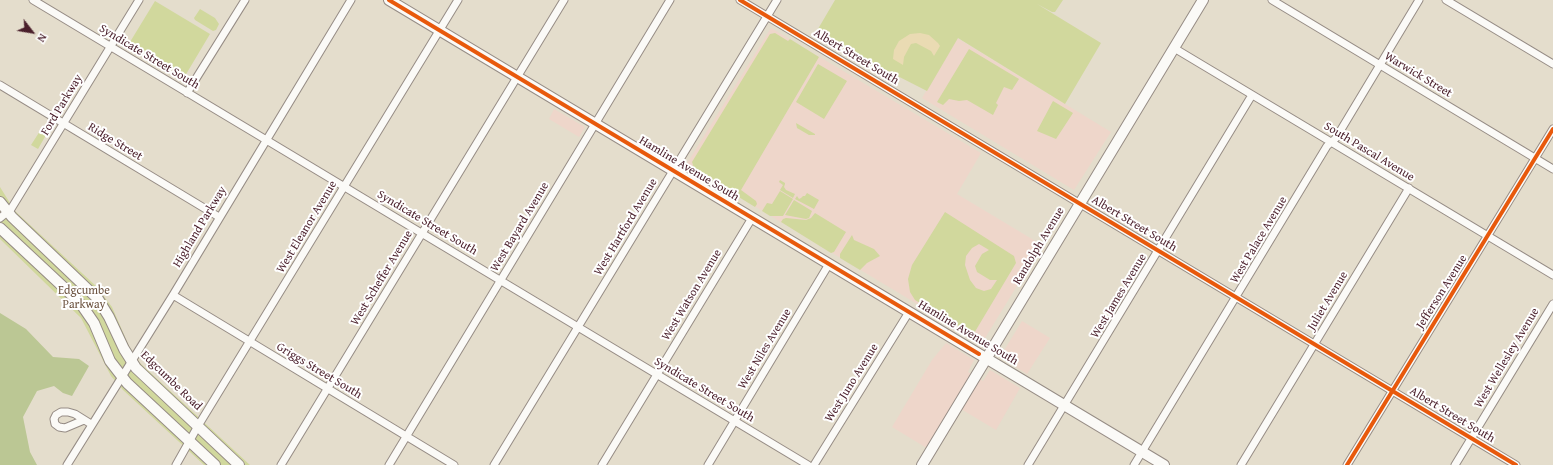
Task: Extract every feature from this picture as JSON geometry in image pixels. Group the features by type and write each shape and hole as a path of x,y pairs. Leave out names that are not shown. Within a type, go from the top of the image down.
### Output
{"street":[{"name":"Syndicate Street South","path":"33,0 187,93 267,139 808,465"},
{"name":"Ford Parkway","path":"4,215 11,209 140,0"},
{"path":"187,93 245,0"},
{"name":"Highland Parkway","path":"67,465 173,295 351,0"},
{"name":"Hamline Avenue South","path":"389,0 1164,465"},
{"name":"West Eleanor Avenue","path":"176,465 198,426 458,0"},
{"name":"West Scheffer Avenue","path":"281,465 564,0"},
{"name":"West Bayard Avenue","path":"389,465 670,0"},
{"name":"Albert Street South","path":"740,0 1516,465"},
{"name":"West Hartford Avenue","path":"494,465 777,0"},
{"name":"Randolph Avenue","path":"922,465 1203,0"},
{"name":"Warwick Street","path":"1272,0 1553,169"},
{"name":"West Palace Avenue","path":"1134,465 1327,146 1336,138 1418,0"},
{"path":"1446,0 1553,64"},
{"name":"South Pascal Avenue","path":"1174,48 1553,275"},
{"name":"Ridge Street","path":"0,85 219,217"},
{"name":"West James Avenue","path":"1028,465 1252,94"},
{"name":"Jefferson Avenue","path":"1347,465 1553,129"},
{"name":"Juliet Avenue","path":"1241,465 1409,188"},
{"name":"Edgcumbe Road","path":"0,202 4,215 98,299 109,317 131,362 240,465"},
{"name":"West Watson Avenue","path":"602,465 752,218"},
{"path":"0,228 83,307 94,323 110,361 127,383 215,465"},
{"name":"West Niles Avenue","path":"708,465 829,264"},
{"name":"Griggs Street South","path":"173,295 454,465"},
{"name":"West Wellesley Avenue","path":"1455,465 1553,304"},
{"name":"West Juno Avenue","path":"814,465 909,312"},
{"path":"84,420 92,424"}],"shaded area":[{"path":"771,28 981,153 957,194 1042,245 982,343 686,165"},
{"path":"957,38 1111,132 1074,190 922,98"},
{"path":"554,109 585,127 579,137 549,119"},
{"path":"1022,321 1050,338 1027,374 1000,357"},
{"path":"946,343 974,360 968,372 983,381 990,370 1020,388 996,430 956,406 930,450 892,427 932,360"}],"green space":[{"path":"835,0 1063,0 1055,12 1052,12 1037,4 1101,43 1065,104 958,38 927,91 815,34"},
{"path":"155,1 210,34 185,76 130,42"},
{"path":"200,9 215,18 219,24 216,30 213,31 195,20 194,18"},
{"path":"775,33 788,41 790,39 819,57 741,190 756,201 757,204 755,207 706,177 707,175 694,168 692,162 770,34"},
{"path":"969,49 1019,79 1012,90 1004,87 996,103 998,105 993,115 967,100 959,101 949,99 943,105 937,102"},
{"path":"818,64 847,81 824,119 796,102"},
{"path":"1053,101 1073,113 1056,139 1037,131"},
{"path":"796,123 815,135 809,135 797,128"},
{"path":"40,131 46,135 38,149 31,145"},
{"path":"780,180 785,183 784,187 786,190 795,194 793,198 780,190 783,185 779,182"},
{"name":"Edgcumbe Parkway","path":"0,187 15,211 97,287 112,307 129,346 140,363 250,465 204,465 123,390 111,376 81,318 0,239"},
{"path":"780,191 793,199 783,216 770,216 762,211 767,203 772,204"},
{"path":"807,193 819,200 814,209 795,199 797,196 799,199 805,196"},
{"path":"794,200 812,211 809,218 806,219 785,215"},
{"path":"945,212 1014,256 1016,263 973,335 915,300 910,292 908,279 912,265","holes":["979,244 989,250 982,254 975,266 977,272 990,280 997,280 991,289 984,291 976,288 970,280 965,265 966,256 972,248"]},
{"path":"815,213 846,232 834,252 831,253 781,222 786,218 806,220 811,218"},
{"path":"852,235 854,240 874,249 880,256 867,263 860,270 840,258 840,254"},
{"path":"0,313 26,329 53,357 79,359 89,366 72,396 63,393 54,386 37,391 23,417 30,452 37,465 0,465"}],"sand":[{"path":"920,33 929,35 940,46 934,56 931,51 916,43 911,44 904,57 903,65 893,59 894,50 899,41 910,34"}],"cycle path":[{"path":"389,0 979,354"},
{"path":"740,0 1516,465"},
{"path":"1347,465 1553,129"}]}
